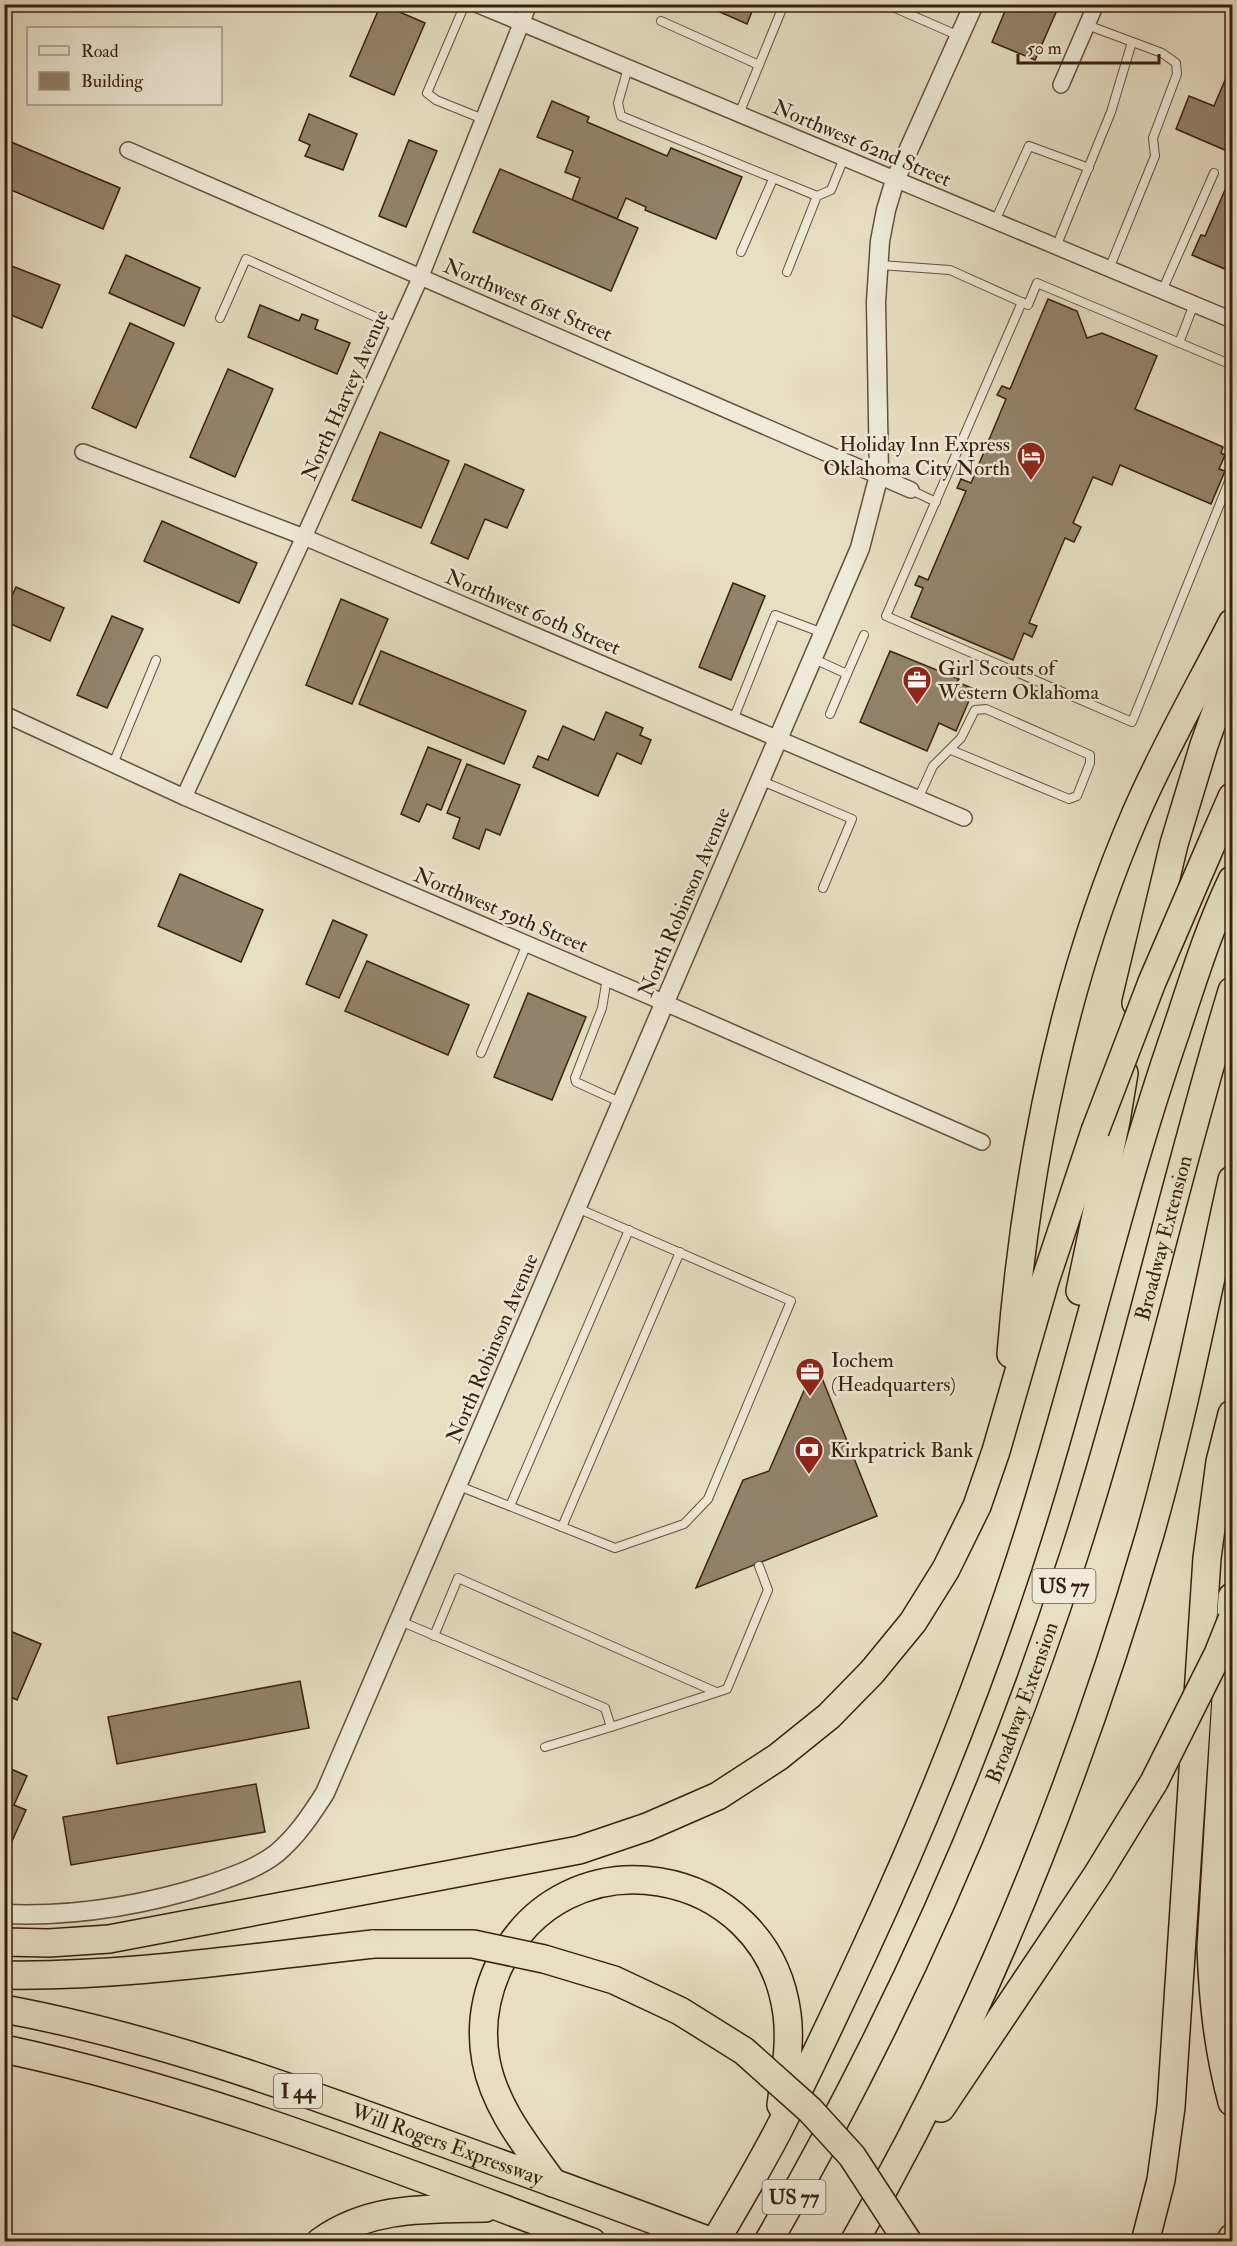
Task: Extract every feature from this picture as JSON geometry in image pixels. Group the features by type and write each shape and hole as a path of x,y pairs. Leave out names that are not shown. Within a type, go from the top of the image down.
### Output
{"highway":[{"path":"1007,1409 1017,1275 1036,1149 1080,967 1136,813 1233,623"},
{"path":"1056,1440 1083,1275 1116,1121 1130,1027 1153,924 1204,744 1233,667"},
{"path":"4,1942 49,1943 109,1939 579,1850 647,1827 718,1796 778,1757 829,1716 872,1672 913,1622 946,1569 977,1506 1045,1281 1095,1131 1152,982 1233,797"},
{"path":"713,2241 779,2130 896,1883 944,1768 1015,1573 1056,1440 1150,1105 1216,914 1233,880"},
{"name":"Broadway Extension","path":"768,2241 819,2152 882,2030 951,1881 1013,1729 1046,1636 1103,1459 1194,1123 1233,991"},
{"name":"US 77","path":"854,2241 873,2208 982,1991 1054,1820 1089,1722 1150,1533 1185,1397 1233,1180"},
{"path":"1145,2241 1161,2180 1171,2107 1207,1558 1220,1462 1233,1414"},
{"path":"1233,1598 1211,1947 1213,1997 1219,2047 1233,2103"},
{"path":"873,2208 1097,1875 1167,1758 1233,1619"},
{"path":"553,2183 512,2125 495,2094 486,2062 483,2034 485,2007 499,1966 518,1935 539,1914 563,1898 598,1885 634,1879 653,1880 694,1891 715,1901 750,1930 776,1970 787,2014 788,2047 779,2130"},
{"path":"4,1975 140,1969 374,1944 473,1944 544,1959 614,1980 680,2011 744,2051 810,2110 852,2156 908,2241"},
{"name":"Will Rogers Expressway","path":"4,2009 135,2040 228,2067 352,2109 713,2241"},
{"name":"Will Rogers Expressway","path":"4,2049 123,2078 212,2104 338,2147 592,2241"},
{"path":"320,2241 342,2227 390,2212 418,2209 501,2208"}],"street":[{"name":"Northwest 62nd Street","path":"476,4 1233,320"},
{"name":"North Harvey Avenue","path":"184,797 421,276 528,4"},
{"name":"North Robinson Avenue","path":"4,1914 98,1909 159,1899 226,1879 252,1868 275,1854 297,1834 325,1793 762,781 860,548 879,475 876,302 880,242 886,210 895,180 974,4"},
{"path":"1061,85 1096,4"},
{"name":"Northwest 61st Street","path":"129,150 911,490"},
{"name":"Northwest 60th Street","path":"83,452 304,537 964,818"},
{"name":"Northwest 59th Street","path":"4,714 184,797 608,978 982,1142"}],"lane":[{"path":"465,4 427,93 436,100 483,119"},
{"path":"739,114 784,4"},
{"path":"886,4 960,36"},
{"path":"661,21 759,65"},
{"path":"1087,25 1162,53 1176,63 1177,74 1153,138 1155,156 1109,269"},
{"path":"1056,247 1111,112 1132,42"},
{"path":"628,68 618,103 621,116 817,196"},
{"path":"995,221 1029,146 1089,168"},
{"path":"787,272 817,196 831,190 844,158"},
{"path":"1162,291 1214,173"},
{"path":"741,252 773,178"},
{"path":"220,318 246,259 398,327"},
{"path":"878,265 950,270 1028,305 1037,283 1233,365"},
{"path":"1022,302 886,616 1132,722 1233,474"},
{"path":"1179,343 1194,304"},
{"path":"911,490 936,502"},
{"path":"734,720 775,615 824,633"},
{"path":"830,714 864,635"},
{"path":"814,658 847,674"},
{"path":"113,764 156,660"},
{"path":"918,799 933,766 961,738 975,710 986,709 1090,755 1090,763 1077,796 1069,799 951,750"},
{"path":"762,781 852,819 823,888"},
{"path":"481,1053 527,944"},
{"path":"608,978 602,1008 575,1078 576,1082 622,1103"},
{"path":"457,1485 615,1548 684,1524 708,1499 791,1300 577,1208"},
{"path":"510,1506 629,1230"},
{"path":"562,1527 680,1252"},
{"path":"545,1747 727,1689 768,1590 759,1566"},
{"path":"434,1636 458,1578 716,1692"},
{"path":"399,1621 605,1708 611,1727"}],"building":[{"path":"381,4 425,23 394,95 350,76"},
{"path":"702,4 755,4 747,24"},
{"path":"1008,4 1044,4 1057,10 1035,60 992,42"},
{"path":"1228,73 1232,75 1232,153 1176,129 1189,96 1214,106"},
{"path":"552,101 589,117 587,122 667,156 671,148 742,177 716,239 645,210 646,207 626,198 617,219 572,200 580,178 565,172 573,151 537,137"},
{"path":"309,114 357,134 343,170 305,156 310,145 299,140"},
{"path":"4,139 120,188 103,229 4,187"},
{"path":"409,140 437,151 406,227 379,216"},
{"path":"500,169 638,228 611,291 473,232"},
{"path":"1231,176 1232,272 1192,255 1201,235 1205,236"},
{"path":"126,255 200,288 184,326 109,293"},
{"path":"4,263 60,285 42,328 4,312"},
{"name":"Holiday Inn Express Oklahoma City North","path":"1048,299 1077,311 1087,338 1102,333 1157,356 1135,409 1223,447 1221,453 1225,455 1219,469 1225,471 1211,504 1120,465 1112,485 1093,477 1073,523 1081,527 1074,542 1065,538 1029,623 1037,626 1032,637 1024,633 1013,660 911,617 923,588 915,585 919,576 928,580 966,491 957,488 961,479 971,483 1006,399 997,395 1002,386 1010,389"},
{"path":"260,305 299,321 302,314 318,320 315,329 350,343 337,374 248,337"},
{"path":"130,323 174,343 136,428 92,408"},
{"path":"228,369 273,389 235,477 190,457"},
{"path":"380,432 449,461 421,528 352,500"},
{"path":"465,464 524,490 507,528 485,519 468,559 431,543"},
{"path":"162,521 257,563 239,603 144,561"},
{"path":"733,583 765,596 731,680 699,667"},
{"path":"16,587 64,608 50,641 4,621 4,613"},
{"path":"341,599 388,619 352,704 306,685"},
{"path":"112,616 143,629 107,708 77,695"},
{"path":"381,651 526,711 504,764 359,704"},
{"name":"Girl Scouts of Western Oklahoma","path":"890,651 959,679 957,682 974,689 956,731 939,723 927,751 860,722"},
{"path":"606,712 643,728 640,735 651,740 641,764 617,753 598,796 533,767 538,756 548,760 563,726 594,740"},
{"path":"428,747 461,760 441,810 427,804 419,822 401,814"},
{"path":"467,764 520,785 500,835 486,829 479,849 453,838 460,818 447,813"},
{"path":"180,874 263,910 241,962 158,926"},
{"path":"333,920 367,935 339,998 306,984"},
{"path":"367,961 469,1005 448,1055 345,1011"},
{"path":"528,993 586,1017 552,1100 494,1077"},
{"name":"Kirkpatrick Bank","path":"816,1363 877,1516 696,1588 743,1480 769,1471"},
{"path":"10,1631 41,1644 17,1700 4,1694 4,1644"},
{"path":"300,1681 309,1728 117,1764 108,1717"},
{"path":"4,1766 27,1776 14,1805 26,1810 4,1859"},
{"path":"256,1784 265,1832 71,1865 63,1817"}],"place":[{"name":"Holiday Inn Express Oklahoma City North","path":"1031,482"},
{"name":"Girl Scouts of Western Oklahoma","path":"917,706"},
{"name":"Iochem (Headquarters)","path":"810,1398"},
{"name":"Kirkpatrick Bank","path":"809,1476"}]}
